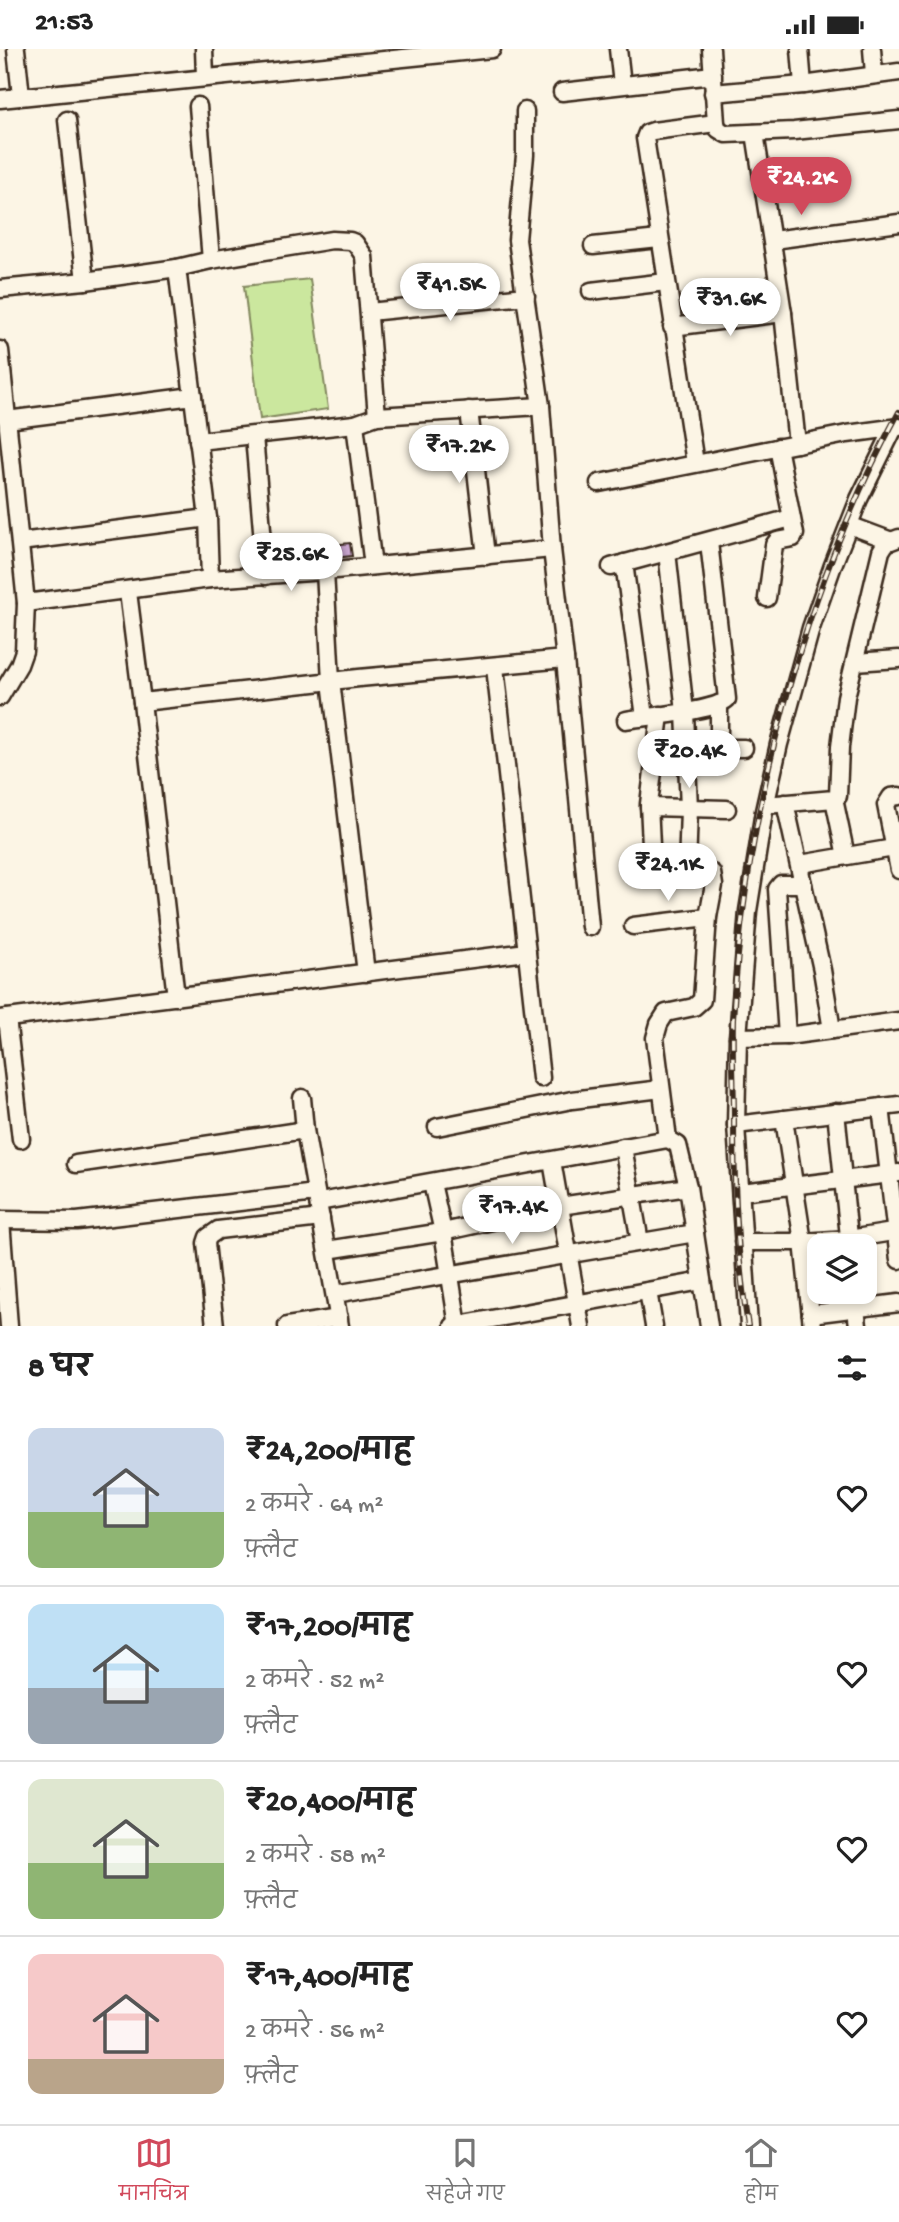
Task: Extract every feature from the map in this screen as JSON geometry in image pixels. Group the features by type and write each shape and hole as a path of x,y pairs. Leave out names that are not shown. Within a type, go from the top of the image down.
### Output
{"street":[{"path":"16,49 21,96"},
{"path":"204,49 205,77"},
{"path":"0,99 205,77 326,57 492,49"},
{"path":"618,49 622,84"},
{"path":"711,49 716,123 718,129 726,134 793,131 899,120"},
{"path":"800,49 803,85"},
{"path":"872,49 874,74"},
{"path":"713,93 803,85 899,72"},
{"path":"562,92 713,75"},
{"path":"198,106 211,260"},
{"path":"525,111 525,155 517,240 541,406 552,549 590,927"},
{"path":"67,120 85,281"},
{"path":"695,463 672,327 645,136 653,131 716,123"},
{"path":"755,133 783,313 797,444"},
{"path":"773,240 899,223"},
{"path":"593,246 659,239"},
{"path":"0,289 177,268 318,241 350,241 359,247 364,256 377,415"},
{"path":"177,268 208,518 210,579"},
{"path":"591,291 666,282"},
{"path":"369,312 526,296"},
{"path":"672,327 783,313"},
{"path":"0,351 26,603 24,651 0,697"},
{"path":"8,420 193,396"},
{"path":"198,442 355,424 377,415 541,406"},
{"path":"469,410 486,556"},
{"path":"355,424 373,566"},
{"path":"599,483 778,447 897,427"},
{"path":"749,1326 736,1125 738,1037 748,911 779,744 811,628 849,525 897,427"},
{"path":"254,436 266,576"},
{"path":"767,598 773,547 777,541 794,537 778,447"},
{"path":"20,542 208,518"},
{"path":"651,845 649,807 652,716 617,565 791,518"},
{"path":"849,525 894,540"},
{"path":"766,805 834,799 839,793 842,720 881,551 883,545 894,540"},
{"path":"626,720 685,712 724,703 728,697 709,541"},
{"path":"26,603 210,579 552,549"},
{"path":"667,552 685,712 689,809 687,869"},
{"path":"325,571 331,681 366,973"},
{"path":"128,591 176,997"},
{"path":"142,702 565,659"},
{"path":"855,662 899,659"},
{"path":"495,667 541,1078"},
{"path":"719,704 719,748"},
{"path":"686,748 744,748"},
{"path":"899,796 891,797 886,803 899,870"},
{"path":"834,799 846,856"},
{"path":"785,803 822,970 832,1030"},
{"path":"649,807 727,809"},
{"path":"802,876 806,863 894,848"},
{"path":"649,872 687,869 710,872 714,885 708,917 702,1000 694,1007 668,1012 659,1024 655,1038 668,1139"},
{"path":"787,1036 777,889 781,884 802,876"},
{"path":"632,926 708,917"},
{"path":"21,1139 4,1019 527,952"},
{"path":"738,1037 787,1036 899,1021"},
{"path":"437,1127 572,1100 661,1089"},
{"path":"287,1326 339,1322 305,1130 302,1098"},
{"path":"736,1125 899,1105"},
{"path":"881,1107 894,1173 899,1260"},
{"path":"836,1112 848,1234"},
{"path":"784,1119 812,1320 856,1308 899,1303"},
{"path":"76,1164 305,1130"},
{"path":"215,1326 206,1243 208,1237 218,1230 319,1204 668,1139 678,1145 688,1187 702,1281 703,1325"},
{"path":"623,1147 640,1242"},
{"path":"552,1161 581,1326"},
{"path":"741,1192 894,1173"},
{"path":"432,1183 443,1232 456,1326 702,1281"},
{"path":"327,1250 443,1232 560,1206 688,1187"},
{"path":"9,1326 4,1306 1,1220 77,1221 319,1204"},
{"path":"877,1236 897,1231"},
{"path":"335,1294 695,1233"},
{"path":"743,1242 807,1242"},
{"path":"648,1291 654,1326"},
{"path":"856,1304 858,1326"}],"green space":[{"path":"310,279 328,409 260,419 244,286"}],"building":[{"path":"350,543 352,556 334,558 332,545"}],"railway":[{"path":"748,1326 741,1275 736,1198 733,1020 739,943 750,864 765,785 807,629 864,481 899,412"}]}
